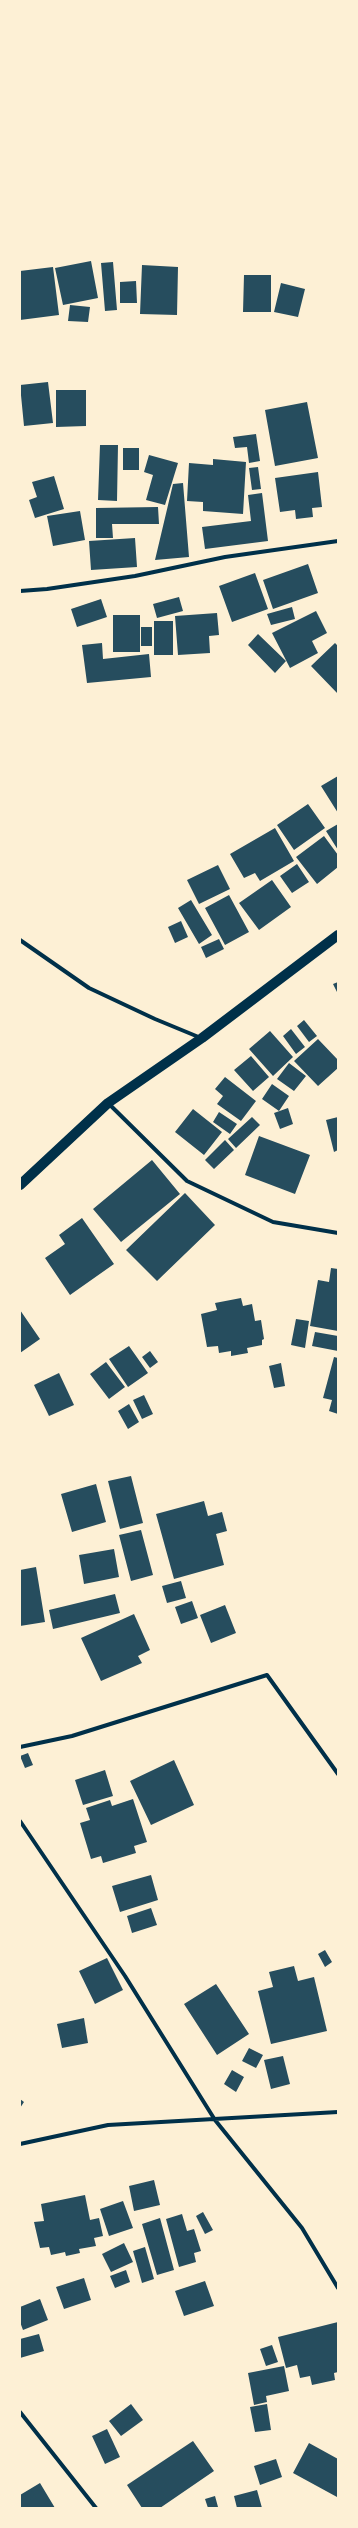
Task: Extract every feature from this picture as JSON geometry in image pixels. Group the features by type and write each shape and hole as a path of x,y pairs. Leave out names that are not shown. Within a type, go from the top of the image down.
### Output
{"main road":[{"path":"20,1185 108,1103 202,1038 338,935"}],"street":[{"path":"20,591 47,590 127,577 224,557 338,541"},
{"path":"20,940 89,988 155,1019 202,1038"},
{"path":"108,1103 187,1181 273,1222 338,1233"},
{"path":"20,1747 72,1736 267,1675 338,1774"},
{"path":"20,1821 125,1976 215,2120 302,2228 338,2288"},
{"path":"20,2144 108,2125 338,2112"},
{"path":"20,2412 96,2508"}],"building":[{"path":"91,261 98,298 63,305 55,268"},
{"path":"113,262 117,310 105,311 101,263"},
{"path":"142,265 178,267 177,315 140,314"},
{"path":"53,267 59,315 20,320 20,271"},
{"path":"244,275 271,275 271,312 243,312"},
{"path":"136,281 137,303 120,303 120,282"},
{"path":"281,283 305,289 298,317 274,312"},
{"path":"70,305 90,307 88,322 68,321"},
{"path":"48,382 53,423 24,426 20,385"},
{"path":"56,390 86,390 86,426 56,427"},
{"path":"307,402 318,458 275,466 265,410"},
{"path":"256,434 260,461 249,463 247,447 235,448 233,437"},
{"path":"100,445 118,445 117,501 98,500"},
{"path":"123,448 139,448 139,470 123,470"},
{"path":"149,455 178,463 165,505 146,500 153,475 144,472"},
{"path":"213,459 246,462 243,514 203,511 203,502 187,501 189,463 213,465"},
{"path":"258,467 261,489 252,490 249,468"},
{"path":"318,472 322,507 312,508 313,517 296,519 295,510 280,512 275,478"},
{"path":"54,476 64,509 35,518 29,500 37,497 32,482"},
{"path":"183,483 189,557 155,560 173,484"},
{"path":"262,493 268,541 205,549 202,527 251,521 248,495"},
{"path":"158,507 159,524 112,524 113,538 96,538 96,508"},
{"path":"80,511 85,540 53,546 47,516"},
{"path":"135,538 137,567 91,570 89,541"},
{"path":"308,564 318,593 273,609 263,580"},
{"path":"255,573 268,609 232,622 219,586"},
{"path":"179,597 183,611 157,618 153,604"},
{"path":"101,599 107,617 77,627 71,609"},
{"path":"292,607 295,619 271,625 267,614"},
{"path":"316,611 327,633 312,641 318,653 290,668 272,633"},
{"path":"217,613 219,635 209,636 210,653 178,655 175,616"},
{"path":"113,615 140,615 140,652 113,652"},
{"path":"154,621 173,621 173,655 154,655"},
{"path":"141,627 152,627 152,646 141,646"},
{"path":"258,634 286,661 275,673 248,645"},
{"path":"102,643 103,659 149,654 151,677 87,683 82,645"},
{"path":"335,643 338,646 338,694 311,666"},
{"path":"338,776 338,813 321,786"},
{"path":"308,804 325,828 294,850 277,825"},
{"path":"338,824 338,850 326,831"},
{"path":"275,828 294,861 260,881 255,873 244,878 230,854"},
{"path":"324,836 338,855 338,867 317,884 296,857"},
{"path":"297,864 309,882 292,893 280,876"},
{"path":"218,865 230,889 199,904 187,880"},
{"path":"272,880 291,907 259,930 239,903"},
{"path":"229,895 249,932 225,945 205,908"},
{"path":"191,900 212,935 199,944 178,908"},
{"path":"181,921 188,937 175,943 168,927"},
{"path":"219,939 224,949 206,958 201,947"},
{"path":"338,982 338,994 333,984"},
{"path":"304,1020 317,1036 309,1042 297,1026"},
{"path":"291,1029 305,1047 296,1054 283,1036"},
{"path":"270,1031 293,1057 273,1076 249,1049"},
{"path":"318,1039 338,1060 338,1068 318,1086 294,1061"},
{"path":"251,1056 269,1077 253,1091 234,1070"},
{"path":"289,1063 306,1076 294,1091 277,1079"},
{"path":"225,1077 256,1101 241,1121 217,1104 223,1096 215,1089"},
{"path":"272,1084 289,1096 279,1111 262,1099"},
{"path":"288,1108 293,1124 280,1129 274,1113"},
{"path":"193,1109 222,1132 204,1155 175,1132"},
{"path":"219,1112 237,1124 230,1134 213,1122"},
{"path":"252,1117 260,1125 236,1148 228,1139"},
{"path":"338,1117 338,1150 334,1152 326,1120"},
{"path":"259,1136 310,1155 295,1194 245,1175"},
{"path":"225,1140 234,1150 214,1169 205,1160"},
{"path":"152,1160 180,1194 121,1242 93,1209"},
{"path":"185,1193 215,1225 157,1281 126,1250"},
{"path":"82,1218 114,1264 70,1295 45,1258 65,1244 59,1235"},
{"path":"331,1268 338,1269 338,1331 310,1326 318,1280 329,1282"},
{"path":"241,1298 243,1306 252,1304 255,1321 261,1320 264,1339 262,1340 262,1345 247,1348 248,1353 231,1356 231,1351 219,1353 218,1346 207,1347 201,1314 217,1310 215,1303"},
{"path":"20,1310 40,1339 20,1353"},
{"path":"296,1319 309,1321 305,1348 291,1345"},
{"path":"315,1332 338,1336 338,1351 312,1346"},
{"path":"129,1346 148,1373 128,1387 109,1359"},
{"path":"150,1351 158,1362 150,1368 142,1357"},
{"path":"334,1357 338,1358 338,1414 329,1411 332,1400 323,1398"},
{"path":"106,1362 125,1387 109,1399 90,1374"},
{"path":"281,1363 285,1386 274,1388 269,1366"},
{"path":"59,1373 74,1405 49,1416 34,1385"},
{"path":"144,1395 153,1414 142,1419 133,1400"},
{"path":"129,1404 139,1422 128,1429 118,1411"},
{"path":"131,1476 143,1523 120,1529 108,1481"},
{"path":"96,1484 106,1522 72,1532 61,1494"},
{"path":"204,1501 208,1516 222,1512 227,1531 216,1534 224,1565 174,1579 156,1514"},
{"path":"141,1530 153,1575 131,1581 119,1535"},
{"path":"114,1549 119,1577 84,1584 79,1555"},
{"path":"36,1567 45,1622 20,1626 20,1570"},
{"path":"181,1581 186,1598 167,1603 162,1586"},
{"path":"115,1594 120,1613 53,1629 49,1610"},
{"path":"192,1601 198,1618 181,1624 175,1607"},
{"path":"225,1605 236,1633 211,1643 200,1615"},
{"path":"134,1614 150,1650 138,1656 142,1663 101,1681 81,1638"},
{"path":"28,1753 33,1765 25,1768 20,1756"},
{"path":"174,1760 194,1805 151,1825 130,1781"},
{"path":"105,1770 113,1796 83,1805 75,1780"},
{"path":"133,1799 147,1842 134,1846 136,1853 103,1863 101,1856 91,1859 80,1823 90,1820 86,1808 110,1800 112,1806"},
{"path":"151,1875 158,1900 120,1912 112,1886"},
{"path":"151,1908 157,1925 132,1933 127,1916"},
{"path":"325,1950 332,1962 325,1967 318,1954"},
{"path":"107,1958 123,1990 95,2004 79,1971"},
{"path":"294,1966 298,1981 314,1977 327,2031 271,2044 258,1991 273,1987 269,1972"},
{"path":"216,1984 249,2034 217,2055 184,2004"},
{"path":"84,2018 88,2043 62,2048 57,2024"},
{"path":"249,2048 263,2055 256,2068 242,2061"},
{"path":"283,2056 290,2084 271,2089 264,2060"},
{"path":"232,2070 244,2077 236,2092 224,2084"},
{"path":"20,2099 24,2102 20,2108"},
{"path":"154,2180 160,2205 134,2211 129,2186"},
{"path":"85,2195 90,2220 99,2218 103,2236 94,2238 96,2246 79,2249 80,2253 66,2256 65,2252 51,2255 49,2247 40,2248 34,2222 44,2221 41,2204"},
{"path":"123,2201 133,2228 109,2236 100,2209"},
{"path":"203,2212 213,2230 205,2234 196,2216"},
{"path":"182,2214 187,2231 194,2229 201,2251 194,2253 196,2262 179,2267 166,2219"},
{"path":"160,2218 174,2270 157,2275 142,2224"},
{"path":"124,2243 133,2262 111,2272 102,2254"},
{"path":"145,2247 154,2279 142,2283 133,2251"},
{"path":"126,2270 130,2282 115,2288 110,2276"},
{"path":"84,2278 91,2300 64,2309 56,2287"},
{"path":"205,2281 214,2306 184,2316 175,2291"},
{"path":"40,2299 48,2320 23,2330 20,2322 20,2307"},
{"path":"338,2322 338,2372 334,2373 335,2380 312,2385 310,2376 300,2378 297,2365 286,2368 278,2337"},
{"path":"39,2334 44,2351 20,2358 20,2339"},
{"path":"272,2345 278,2362 266,2366 260,2349"},
{"path":"284,2366 289,2391 266,2396 267,2402 254,2405 248,2373"},
{"path":"131,2404 143,2420 121,2436 109,2421"},
{"path":"267,2404 271,2430 255,2432 250,2407"},
{"path":"107,2429 120,2457 105,2464 92,2436"},
{"path":"193,2441 214,2471 160,2508 142,2508 127,2485"},
{"path":"309,2443 338,2459 337,2497 293,2473"},
{"path":"276,2459 282,2477 260,2485 254,2466"},
{"path":"40,2483 55,2508 20,2508 20,2495"},
{"path":"257,2490 262,2508 237,2508 234,2496"},
{"path":"215,2496 218,2507 208,2508 205,2499"}]}
